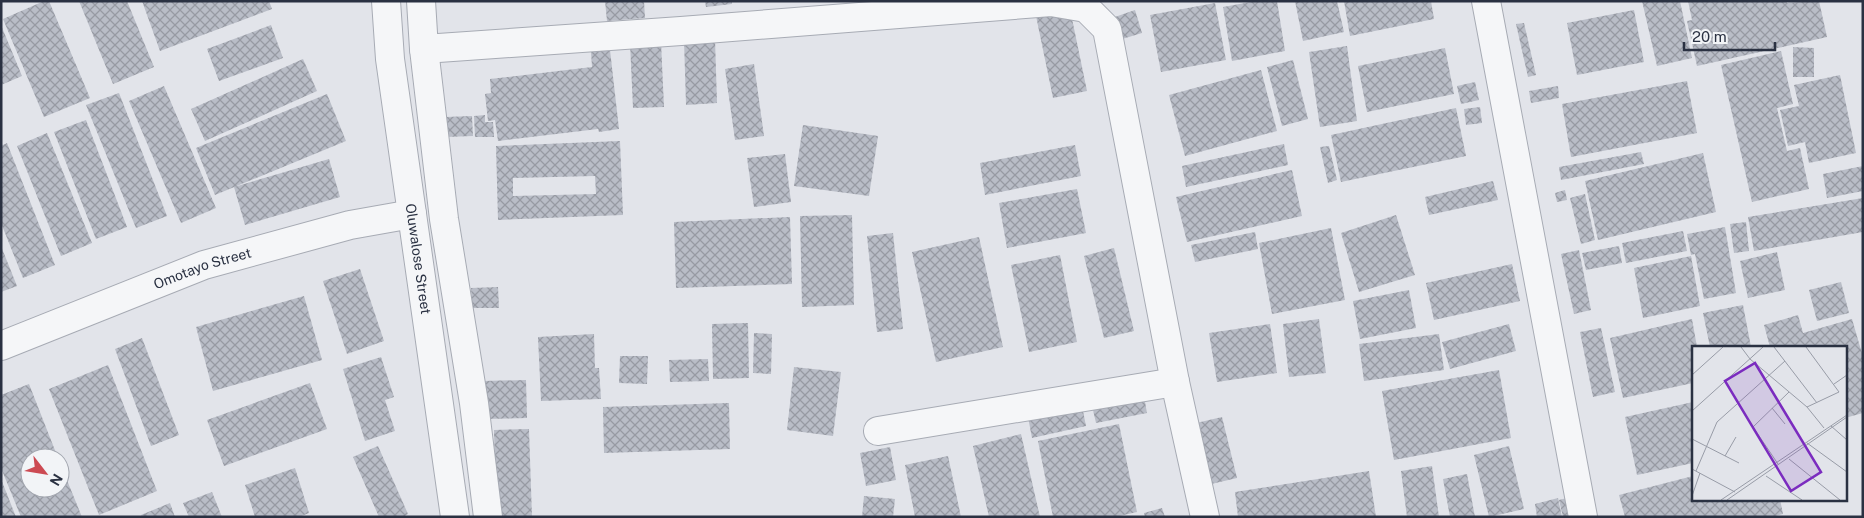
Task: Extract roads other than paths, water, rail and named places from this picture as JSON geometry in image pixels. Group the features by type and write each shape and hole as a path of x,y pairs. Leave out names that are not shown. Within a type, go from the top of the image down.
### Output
{"street":[{"name":"Oluwalose Street","path":"386,1 390,60 456,517"},
{"path":"420,1 444,218 474,403 488,517"},
{"path":"1486,1 1584,517"},
{"path":"424,49 671,32 1051,2 1086,8 1107,30 1175,382 1205,517"},
{"name":"Omotayo Street","path":"1,346 204,264 350,225 412,214"},
{"path":"878,431 1175,382"}]}
